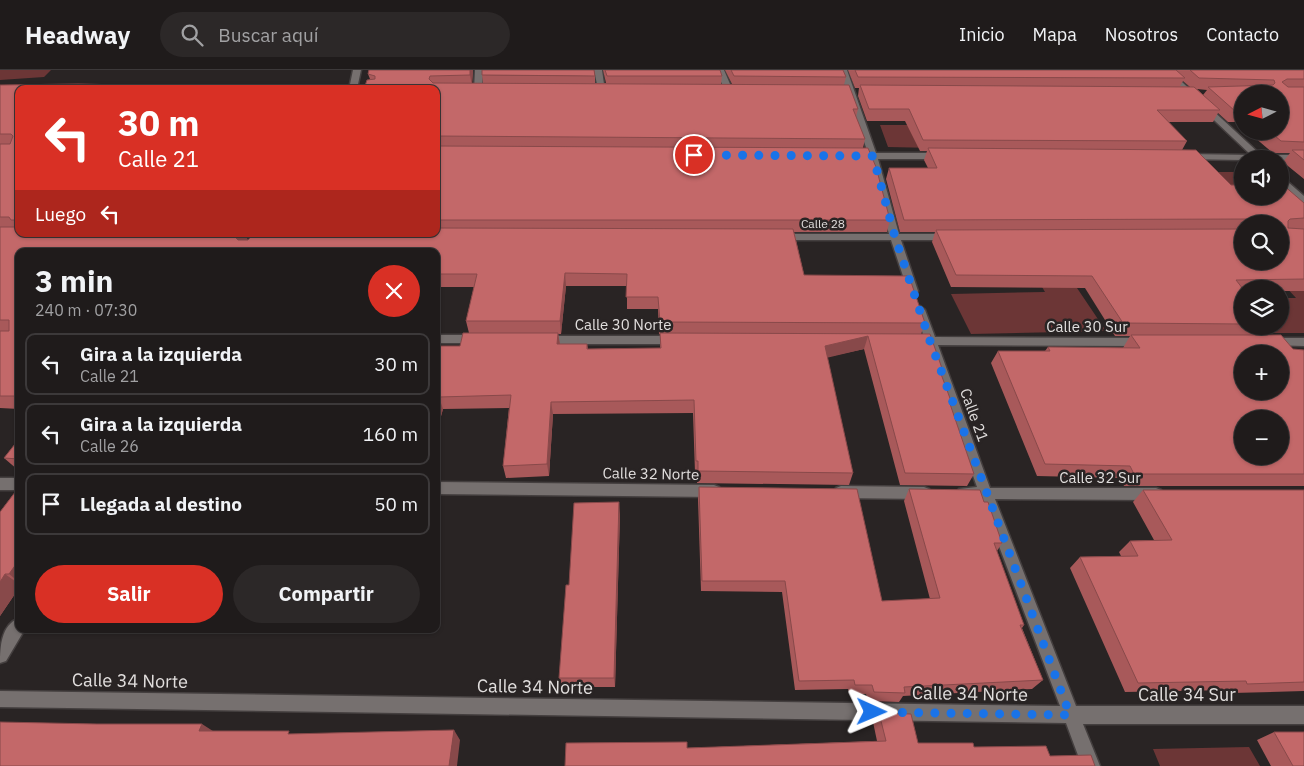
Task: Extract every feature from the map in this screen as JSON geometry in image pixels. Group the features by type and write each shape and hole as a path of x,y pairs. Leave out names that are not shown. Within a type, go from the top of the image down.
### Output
{"street":[{"path":"354,85 357,70"},
{"path":"479,70 474,90 488,90"},
{"path":"598,70 602,90"},
{"path":"720,70 729,91"},
{"name":"Calle 21","path":"843,70 873,156 895,237 930,341 986,494 1091,766"},
{"path":"1165,70 1251,150"},
{"path":"592,90 612,90"},
{"path":"720,91 739,91"},
{"path":"840,91 860,91"},
{"path":"1178,93 1207,93"},
{"path":"843,156 952,156"},
{"path":"1180,157 1234,158"},
{"path":"1289,158 1304,158"},
{"path":"1289,187 1304,201"},
{"name":"Calle 28","path":"766,237 965,237"},
{"path":"440,339 486,340"},
{"name":"Calle 30 Norte","path":"535,340 683,340"},
{"path":"901,341 930,341"},
{"name":"Calle 30 Sur","path":"930,341 1156,342"},
{"path":"1255,342 1304,342"},
{"path":"0,484 15,484"},
{"name":"Calle 32 Norte","path":"440,488 726,491"},
{"path":"826,492 986,494"},
{"name":"Calle 32 Sur","path":"986,494 1175,494"},
{"path":"0,655 15,631"},
{"name":"Calle 34 Norte","path":"0,699 1070,715"},
{"name":"Calle 34 Sur","path":"1070,715 1304,715"}],"shaded area":[{"path":"0,70 51,70 44,77 0,80"},
{"path":"880,125 926,125 936,148 888,147"},
{"path":"1209,172 1234,172 1234,188"},
{"path":"1289,269 1304,282 1304,333 1289,333 1289,298 1296,298 1289,290 1289,280 1279,280 1270,270"},
{"path":"1038,280 1077,288 1106,331 971,334 951,294 1045,292"},
{"path":"1249,747 1260,766 1160,766 1153,749"}],"building":[{"path":"369,70 470,70 470,75 430,76 429,79 433,83 849,85 858,109 853,109 865,139 440,136 440,85 365,85 367,80 375,79 375,76 368,74"},
{"path":"482,70 594,70 595,76 482,75"},
{"path":"605,70 720,70 722,76 607,76"},
{"path":"731,70 843,70 846,77 734,76"},
{"path":"855,70 1176,70 1185,78 858,77"},
{"path":"1190,70 1304,70 1304,79 1287,79 1282,82 1286,85 1273,85 1275,83 1274,80 1199,78"},
{"path":"78,84 126,85 15,85 15,220 11,220 9,217 0,217 0,144 10,144 13,136 11,134 0,134 0,85"},
{"path":"860,85 1194,87 1220,110 1157,110 1187,141 923,140 909,109 869,109"},
{"path":"1234,86 1234,110 1208,87"},
{"path":"1289,87 1304,87 1304,142 1280,140 1289,140"},
{"path":"440,146 868,148 876,167 890,220 440,220"},
{"path":"928,148 1196,150 1231,185 1234,185 1234,205 1289,205 1289,190 1304,203 1304,218 1289,220 1289,215 1234,215 1234,219 904,220 889,168 937,168"},
{"path":"1292,150 1304,150 1304,160"},
{"path":"0,227 15,227 15,237 236,237 238,240 248,240 250,237 440,237 440,228 793,229 804,275 909,276 925,323 660,322 658,297 626,297 627,274 565,273 560,321 466,321 477,274 440,274 440,248 15,248 15,396 0,396 0,331 9,331 9,320 0,320"},
{"path":"1289,228 1304,229 1304,279 1234,280 1234,324 1123,323 1092,276 956,275 936,230 1234,229 1234,270 1289,270"},
{"path":"463,333 558,333 557,344 587,344 587,349 661,348 660,333 930,334 944,374 941,374 951,401 949,401 974,474 905,473 868,336 825,346 853,473 698,471 694,400 551,402 547,464 503,466 511,395 440,397 440,346 460,346"},
{"path":"1131,335 1281,335 1293,349 1304,350 1304,474 1134,474 1130,466 1045,464 998,351 1050,351 1048,347 1140,348"},
{"path":"15,444 15,459 4,458"},
{"path":"699,487 857,489 882,601 940,598 909,489 980,490 984,502 988,502 1002,543 994,543 1024,625 1020,625 1043,680 904,687 905,693 874,692 872,685 855,685 854,680 799,681 785,581 702,581"},
{"path":"1143,490 1304,490 1304,682 1247,684 1246,681 1138,683 1080,557 1138,556 1130,541 1172,540"},
{"path":"15,492 15,566 9,574 5,574 0,582 0,512"},
{"path":"619,502 614,678 559,678 566,585 569,585 574,503"},
{"path":"879,713 911,714 918,743 973,743 974,747 1046,746 1050,756 1091,755 1095,766 565,766 566,743 687,742 687,748 886,741"},
{"path":"0,722 202,724 199,731 289,731 288,734 454,730 449,766 0,766"},
{"path":"1274,732 1304,732 1304,766 1293,766"}],"route":[{"path":"694,155 873,156 895,237 930,341 1070,715 872,712"}]}
